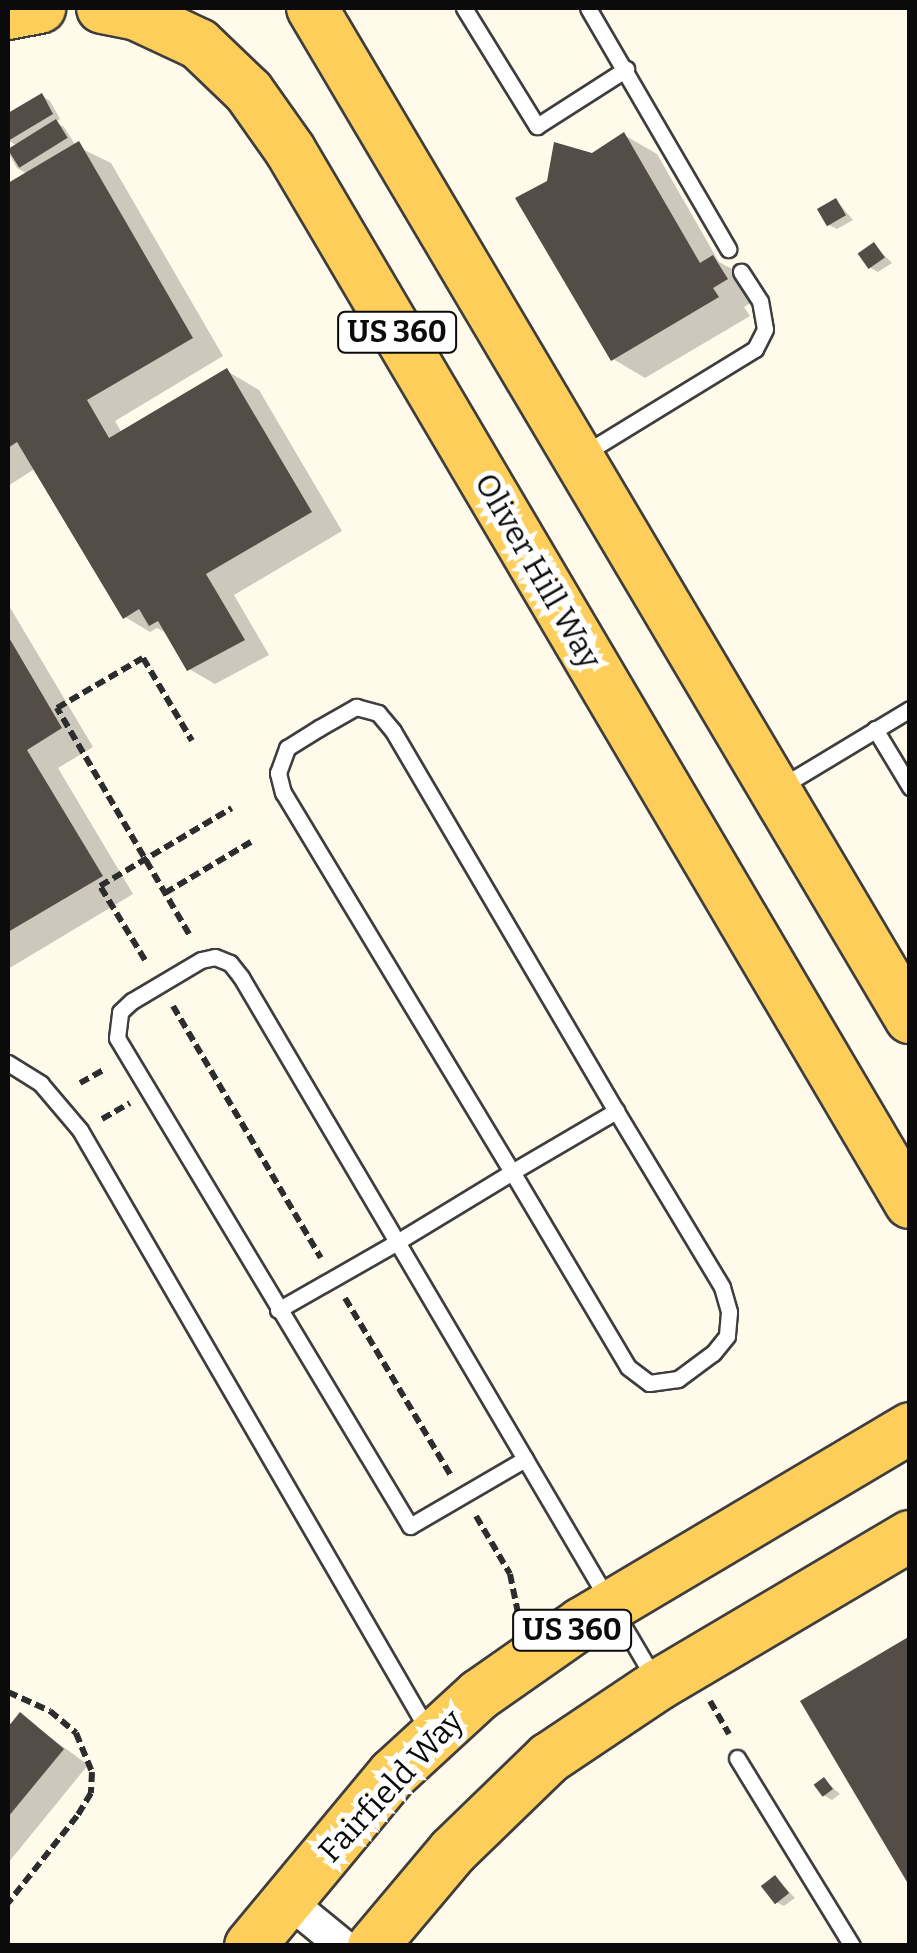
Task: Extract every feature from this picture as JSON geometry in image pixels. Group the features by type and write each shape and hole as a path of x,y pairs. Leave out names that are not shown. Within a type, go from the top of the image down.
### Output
{"main road":[{"path":"8,14 40,8"},
{"name":"Oliver Hill Way","path":"102,8 137,15 199,44 249,92 290,150 910,1203"},
{"name":"US 360","path":"312,8 910,1018"},
{"name":"Fairfield Way","path":"250,1946 431,1736 494,1684 611,1605 910,1428"},
{"name":"US 360","path":"373,1946 502,1800 549,1758 658,1684 910,1536"}],"street":[{"path":"288,1900 342,1946"}],"lane":[{"path":"464,8 537,126 626,68"},
{"path":"588,8 728,249"},
{"path":"578,456 754,349 765,329 760,301 742,272"},
{"path":"356,707 378,714 393,731 616,1111 722,1287 730,1312 727,1336 713,1353 678,1379 649,1383 628,1366 284,794 278,772 287,748 356,707"},
{"path":"776,790 910,708"},
{"path":"875,729 910,787"},
{"path":"525,1459 410,1526 117,1038 120,1012 132,1001 202,960 215,958 230,963 241,977 658,1684"},
{"path":"8,1063 41,1084 80,1130 431,1736"},
{"path":"278,1310 616,1111"},
{"path":"737,1758 852,1946"}],"path":[{"path":"189,934 57,708 144,658 192,741"},
{"path":"145,960 100,886 232,808"},
{"path":"165,893 251,842"},
{"path":"170,1000 322,1260"},
{"path":"80,1084 108,1066"},
{"path":"101,1120 130,1103"},
{"path":"344,1296 452,1478"},
{"path":"476,1514 510,1574 524,1626"},
{"path":"8,1692 50,1711 76,1733 92,1772 91,1793 77,1816 8,1903"},
{"path":"706,1696 725,1728"}],"building":[{"path":"42,93 53,114 8,141 8,113"},
{"path":"56,119 68,138 19,168 8,149"},
{"path":"624,132 700,263 713,255 728,279 713,288 719,297 611,361 515,198 547,181 554,142 592,153"},
{"path":"79,141 193,338 87,400 109,438 227,368 312,512 206,574 245,640 187,671 158,621 149,626 139,609 123,619 17,442 8,448 8,183"},
{"path":"836,198 846,215 827,226 817,209"},
{"path":"874,242 885,258 869,269 858,253"},
{"path":"8,636 62,728 27,750 103,876 8,932"},
{"path":"910,1636 910,1887 800,1701"},
{"path":"20,1712 64,1749 8,1817 8,1727"},
{"path":"824,1777 833,1789 823,1797 814,1785"},
{"path":"775,1875 789,1893 775,1904 761,1886"}]}
